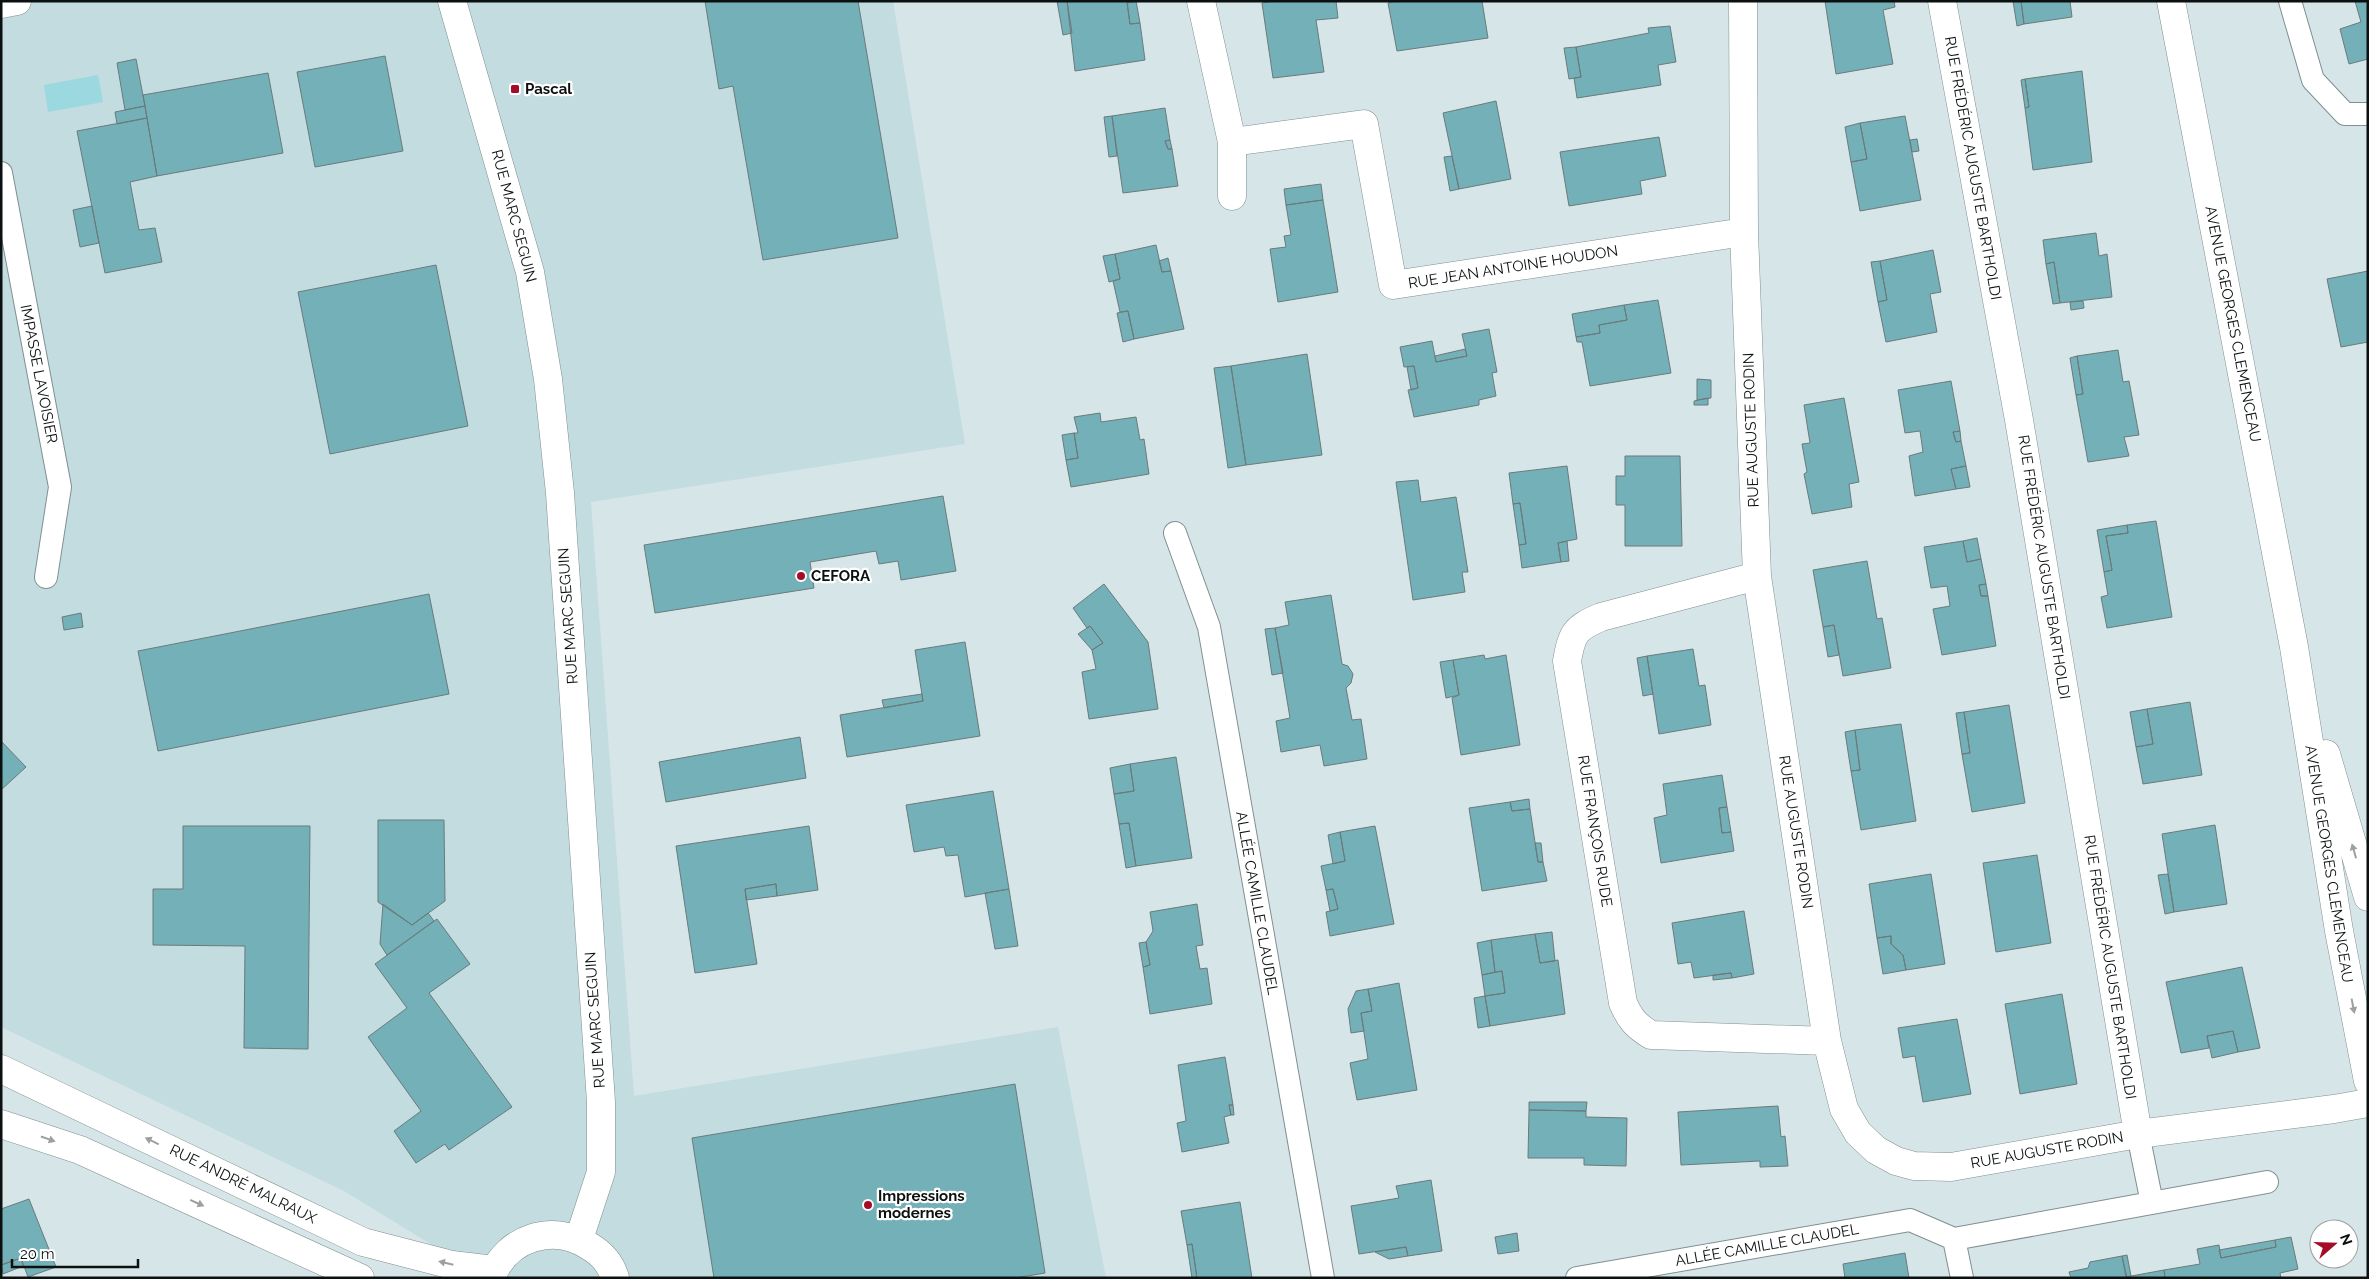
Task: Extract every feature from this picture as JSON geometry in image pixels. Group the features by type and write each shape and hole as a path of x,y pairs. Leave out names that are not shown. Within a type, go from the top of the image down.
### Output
{"street":[{"path":"1,4 17,1"},
{"name":"RUE MARC SEGUIN","path":"452,1 530,272 548,379 560,493 601,1102 601,1172 579,1239"},
{"path":"1201,1 1232,142 1232,196"},
{"name":"RUE AUGUSTE RODIN","path":"1743,1 1744,232 1757,576 1827,1041 1844,1110 1858,1133 1876,1150 1896,1161 1914,1166 1951,1167 2138,1134 2368,1103"},
{"name":"RUE FRÉDÉRIC AUGUSTE BARTHOLDI","path":"1942,1 2019,420 2138,1134"},
{"name":"AVENUE GEORGES CLEMENCEAU","path":"2171,1 2294,647 2338,930 2368,1081"},
{"name":"RUE JEAN ANTOINE HOUDON","path":"1232,142 1364,124 1392,285 1744,232"},
{"name":"RUE FRANÇOIS RUDE","path":"1757,576 1601,617 1580,626 1570,644 1566,661 1623,1003 1629,1016 1636,1026 1650,1035 1827,1041"},
{"name":"AVENUE GEORGES CLEMENCEAU","path":"2294,647 2368,897"},
{"name":"RUE ANDRÉ MALRAUX","path":"1,1069 363,1242 492,1274"},
{"path":"1,1124 80,1150 360,1278"},
{"path":"492,1274 506,1254 521,1242 540,1235 560,1234 579,1239 599,1252 613,1271 615,1278"}],"lane":[{"path":"2290,1 2313,80 2345,114 2368,114"},
{"name":"IMPASSE LAVOISIER","path":"1,173 60,487 46,577"},
{"name":"ALLÉE CAMILLE CLAUDEL","path":"1175,533 1209,627 1323,1278"},
{"path":"2138,1134 2152,1203"},
{"path":"1962,1278 1954,1239 2267,1182"},
{"name":"ALLÉE CAMILLE CLAUDEL","path":"1577,1278 1910,1220 1954,1239"}],"shaded area":[{"path":"1,1 893,1 965,444 591,502 634,1096 1058,1027 1106,1278 486,1278 344,1191 1,1027"}],"water":[{"path":"98,75 103,102 48,112 44,85"}],"building":[{"path":"705,1 858,1 898,238 763,260 733,86 719,89"},
{"path":"1057,1 1067,1 1072,33 1063,35"},
{"path":"1067,1 1127,1 1130,24 1140,23 1145,60 1075,71"},
{"path":"1136,1 1140,23 1130,24 1127,3"},
{"path":"1273,1 1336,1 1338,18 1316,20 1324,72 1273,78 1262,3"},
{"path":"1396,1 1482,1 1488,38 1397,51 1388,3"},
{"path":"1825,1 1894,1 1895,7 1883,10 1893,64 1836,74"},
{"path":"2013,1 2021,1 2024,24 2017,26"},
{"path":"2021,1 2070,1 2072,17 2024,24"},
{"path":"2355,1 2368,1 2368,59 2349,64 2340,29 2361,22"},
{"path":"1670,26 1676,62 1658,65 1661,85 1577,98 1574,78 1581,77 1576,47 1649,33 1648,28"},
{"path":"1576,47 1581,77 1569,79 1564,48"},
{"path":"385,56 403,151 315,167 297,72"},
{"path":"136,59 145,106 125,110 117,63"},
{"path":"2082,71 2092,162 2033,170 2025,108 2029,107 2025,79"},
{"path":"268,73 283,153 157,176 143,95"},
{"path":"2025,79 2029,107 2025,108 2021,80"},
{"path":"1496,101 1511,179 1459,189 1443,113"},
{"path":"145,106 147,118 117,124 115,112"},
{"path":"1165,108 1170,140 1165,141 1168,149 1172,149 1178,186 1123,193 1112,116"},
{"path":"1112,116 1117,156 1109,157 1104,117"},
{"path":"1905,116 1921,200 1860,211 1851,162 1867,159 1860,123"},
{"path":"147,118 157,176 130,182 139,230 155,228 162,262 105,273 77,131"},
{"path":"1860,123 1867,159 1851,162 1845,127"},
{"path":"1659,137 1666,176 1640,181 1642,194 1569,206 1560,152"},
{"path":"1917,139 1919,151 1912,152 1910,140"},
{"path":"1170,140 1172,149 1168,149 1165,141"},
{"path":"1452,156 1459,189 1450,191 1444,157"},
{"path":"1321,184 1323,200 1286,205 1284,189"},
{"path":"1323,200 1338,292 1278,302 1270,249 1286,247 1284,236 1291,235 1286,205"},
{"path":"92,206 99,243 80,247 73,210"},
{"path":"2096,233 2099,256 2107,254 2112,297 2060,303 2054,262 2046,264 2043,240"},
{"path":"1156,245 1162,272 1171,271 1184,329 1134,339 1128,311 1120,312 1113,281 1120,279 1115,254"},
{"path":"1933,250 1941,292 1930,294 1937,332 1886,342 1878,302 1887,300 1880,261"},
{"path":"1115,254 1120,279 1109,282 1103,256"},
{"path":"1168,258 1171,271 1162,272 1159,261"},
{"path":"1880,261 1887,300 1878,302 1871,262"},
{"path":"2054,262 2060,303 2053,304 2046,264"},
{"path":"436,265 468,426 330,454 298,292"},
{"path":"2368,271 2368,342 2341,347 2327,279"},
{"path":"1658,300 1671,373 1590,386 1582,342 1577,342 1576,337 1600,333 1599,325 1627,320 1624,305"},
{"path":"2083,301 2084,308 2071,310 2070,302"},
{"path":"1624,305 1627,320 1599,325 1600,333 1576,337 1572,314"},
{"path":"1128,311 1134,339 1123,342 1117,313"},
{"path":"1489,329 1497,372 1492,373 1496,396 1479,400 1479,405 1414,417 1408,390 1418,388 1414,366 1404,367 1400,347 1432,341 1436,362 1467,356 1462,334"},
{"path":"1465,349 1467,356 1436,362 1435,356"},
{"path":"2118,350 2123,382 2129,381 2139,435 2124,437 2129,456 2088,462 2076,395 2083,394 2077,356"},
{"path":"1307,354 1322,455 1246,465 1231,366"},
{"path":"2077,356 2083,394 2076,395 2070,358"},
{"path":"1231,366 1246,465 1228,468 1214,368"},
{"path":"1414,366 1418,388 1411,390 1407,367"},
{"path":"1697,379 1711,380 1711,398 1697,400"},
{"path":"1951,381 1960,431 1953,432 1956,442 1961,441 1966,466 1951,469 1956,489 1915,496 1909,456 1923,452 1920,431 1905,433 1898,390"},
{"path":"1708,398 1708,405 1694,405 1694,401"},
{"path":"1844,398 1859,482 1849,484 1852,507 1812,514 1804,474 1807,472 1802,444 1810,443 1804,405"},
{"path":"1100,413 1101,422 1136,417 1140,440 1144,439 1149,474 1071,487 1066,460 1078,458 1074,433 1078,433 1074,417"},
{"path":"1960,431 1961,441 1956,442 1953,432"},
{"path":"1074,433 1078,458 1066,460 1062,435"},
{"path":"1625,456 1680,456 1682,546 1625,546 1625,505 1616,505 1616,476 1625,476"},
{"path":"1567,466 1577,539 1558,543 1561,562 1522,568 1519,545 1526,544 1520,503 1513,504 1509,473"},
{"path":"1966,466 1970,487 1956,489 1951,469"},
{"path":"1418,480 1421,502 1456,497 1468,572 1462,572 1465,592 1413,600 1396,482"},
{"path":"943,496 956,571 901,580 898,561 879,564 876,551 810,562 814,588 655,613 644,545"},
{"path":"1520,503 1526,544 1519,545 1513,504"},
{"path":"2156,521 2172,617 2107,628 2101,597 2108,595 2104,572 2112,570 2106,536 2128,533 2127,525"},
{"path":"2127,525 2128,533 2106,536 2112,570 2104,572 2097,530"},
{"path":"1977,538 1981,559 1967,562 1963,541"},
{"path":"1567,541 1569,561 1561,562 1558,543"},
{"path":"1963,541 1967,562 1981,559 1986,584 1979,585 1981,596 1988,596 1996,646 1942,655 1933,609 1950,606 1947,586 1931,588 1924,547"},
{"path":"1867,561 1877,619 1882,618 1891,668 1843,676 1834,625 1823,627 1813,570"},
{"path":"1104,584 1148,642 1158,709 1089,719 1082,672 1096,669 1092,650 1103,643 1090,626 1087,628 1073,608"},
{"path":"1986,584 1988,596 1981,596 1979,585"},
{"path":"429,594 449,694 158,751 138,651"},
{"path":"1331,595 1342,664 1348,666 1353,674 1351,683 1346,688 1352,720 1361,719 1367,759 1324,766 1320,745 1281,752 1276,721 1290,718 1275,628 1289,625 1285,602"},
{"path":"81,613 83,627 64,630 62,617"},
{"path":"1834,625 1839,655 1828,657 1823,627"},
{"path":"1090,626 1103,643 1092,650 1078,634"},
{"path":"1275,628 1283,673 1272,675 1265,629"},
{"path":"965,642 980,736 847,757 840,715 923,701 915,650"},
{"path":"1693,649 1699,686 1705,685 1711,725 1659,734 1647,656"},
{"path":"1484,655 1485,659 1506,655 1520,745 1461,755 1452,698 1459,695 1453,660"},
{"path":"1647,656 1653,694 1643,696 1637,658"},
{"path":"1453,660 1459,695 1446,698 1440,662"},
{"path":"922,694 923,701 884,708 882,700"},
{"path":"2190,702 2202,775 2143,784 2136,747 2153,744 2147,709"},
{"path":"2009,705 2025,803 1972,812 1962,754 1970,753 1964,712"},
{"path":"2147,709 2153,744 2136,747 2130,712"},
{"path":"1964,712 1970,753 1962,754 1956,713"},
{"path":"1901,724 1916,821 1861,830 1851,771 1860,770 1855,730"},
{"path":"1855,730 1860,770 1851,771 1845,732"},
{"path":"800,737 806,778 666,802 659,762"},
{"path":"1,741 26,767 1,790"},
{"path":"1176,757 1192,858 1136,866 1129,823 1119,824 1114,794 1134,791 1130,764"},
{"path":"1130,764 1134,791 1114,794 1110,768"},
{"path":"1722,775 1727,807 1719,808 1722,833 1731,832 1734,851 1661,863 1654,818 1667,815 1663,784"},
{"path":"993,791 1009,889 965,897 958,855 946,856 944,847 914,852 906,805"},
{"path":"1529,799 1530,809 1512,811 1510,802"},
{"path":"1510,802 1512,811 1530,809 1538,862 1543,862 1547,881 1482,891 1469,808"},
{"path":"1727,807 1731,832 1722,833 1719,808"},
{"path":"378,820 444,820 445,901 412,925 378,902"},
{"path":"1129,823 1136,866 1126,868 1119,824"},
{"path":"2215,825 2227,904 2174,912 2162,834"},
{"path":"183,826 310,826 308,1049 244,1048 245,946 153,945 153,889 183,889"},
{"path":"809,826 818,890 777,896 776,884 745,889 757,964 695,973 676,846"},
{"path":"1375,826 1394,924 1330,936 1326,912 1338,909 1333,889 1326,890 1321,866 1345,861 1340,832"},
{"path":"1340,832 1345,861 1333,864 1328,835"},
{"path":"1535,843 1541,843 1543,862 1538,862"},
{"path":"2037,855 2051,943 1996,952 1983,863"},
{"path":"1931,874 1945,964 1906,970 1903,955 1891,944 1891,936 1877,938 1869,884"},
{"path":"2168,874 2174,912 2165,914 2158,875"},
{"path":"776,884 777,896 746,900 745,889"},
{"path":"1009,889 1018,946 995,949 985,893"},
{"path":"1333,889 1338,909 1330,911 1326,890"},
{"path":"383,904 412,925 428,913 434,921 387,955 380,944"},
{"path":"1197,904 1203,945 1196,946 1200,969 1207,968 1212,1004 1150,1014 1143,967 1150,965 1146,942 1153,931 1150,912"},
{"path":"1744,911 1754,974 1732,978 1731,973 1694,978 1691,962 1678,964 1672,923"},
{"path":"437,919 470,964 429,993 512,1107 449,1150 445,1144 416,1163 394,1131 421,1111 368,1037 407,1008 375,964"},
{"path":"1552,932 1555,961 1540,963 1535,934"},
{"path":"1535,934 1540,963 1558,960 1565,1014 1490,1026 1485,996 1505,993 1502,971 1495,972 1491,940"},
{"path":"1891,936 1891,944 1903,955 1906,970 1883,974 1877,938"},
{"path":"1491,940 1495,972 1482,975 1477,943"},
{"path":"1146,942 1150,965 1143,967 1139,943"},
{"path":"2242,967 2260,1048 2238,1052 2233,1031 2207,1036 2209,1048 2181,1053 2166,982"},
{"path":"1502,971 1505,993 1485,996 1482,975"},
{"path":"1731,973 1732,978 1713,980 1713,975"},
{"path":"1399,983 1417,1090 1357,1100 1350,1063 1368,1059 1361,1013 1372,1011 1368,989"},
{"path":"1368,989 1372,1011 1361,1013 1364,1031 1351,1033 1348,1009 1356,991"},
{"path":"2062,994 2077,1084 2020,1094 2005,1004"},
{"path":"1485,996 1490,1026 1478,1028 1474,998"},
{"path":"1957,1019 1971,1094 1923,1102 1915,1056 1903,1058 1898,1028"},
{"path":"2233,1031 2238,1052 2212,1058 2207,1036"},
{"path":"1225,1057 1233,1105 1229,1105 1231,1115 1224,1117 1229,1143 1182,1152 1177,1123 1186,1121 1178,1065"},
{"name":"Impressions modernes","path":"1015,1084 1045,1273 1015,1278 714,1278 692,1138"},
{"path":"1529,1102 1587,1102 1586,1111 1529,1110"},
{"path":"1229,1105 1233,1105 1234,1115 1231,1115"},
{"path":"1778,1106 1781,1137 1785,1136 1788,1166 1760,1167 1760,1161 1681,1165 1678,1112"},
{"path":"1529,1110 1586,1111 1586,1117 1627,1118 1626,1166 1584,1165 1584,1158 1528,1158"},
{"path":"1431,1180 1442,1251 1408,1256 1406,1247 1359,1254 1351,1206 1399,1198 1396,1186"},
{"path":"29,1199 56,1267 28,1277 21,1258 1,1265 1,1209"},
{"path":"1240,1202 1252,1278 1197,1278 1192,1244 1187,1245 1181,1211"},
{"path":"1517,1233 1519,1251 1498,1254 1495,1237"},
{"path":"2291,1237 2298,1269 2280,1273 2281,1278 2165,1278 2164,1270 2200,1264 2197,1249 2219,1245 2221,1258 2276,1247 2275,1240"},
{"path":"2275,1240 2276,1247 2221,1258 2219,1250"},
{"path":"1192,1244 1197,1278 1192,1278 1187,1245"},
{"path":"1406,1247 1408,1256 1389,1259 1375,1252"},
{"path":"1905,1253 1909,1278 1845,1278 1843,1264"},
{"path":"2127,1255 2131,1276 2126,1277 2122,1256"},
{"path":"2122,1256 2127,1278 2071,1278 2069,1272 2088,1268 2090,1262"},
{"path":"21,1258 23,1266 3,1274 1,1265"},
{"path":"2164,1270 2165,1278 2126,1277"}],"place":[{"name":"Pascal","path":"515,89"},
{"name":"CEFORA","path":"801,576"},
{"name":"Impressions modernes","path":"868,1205"}]}
